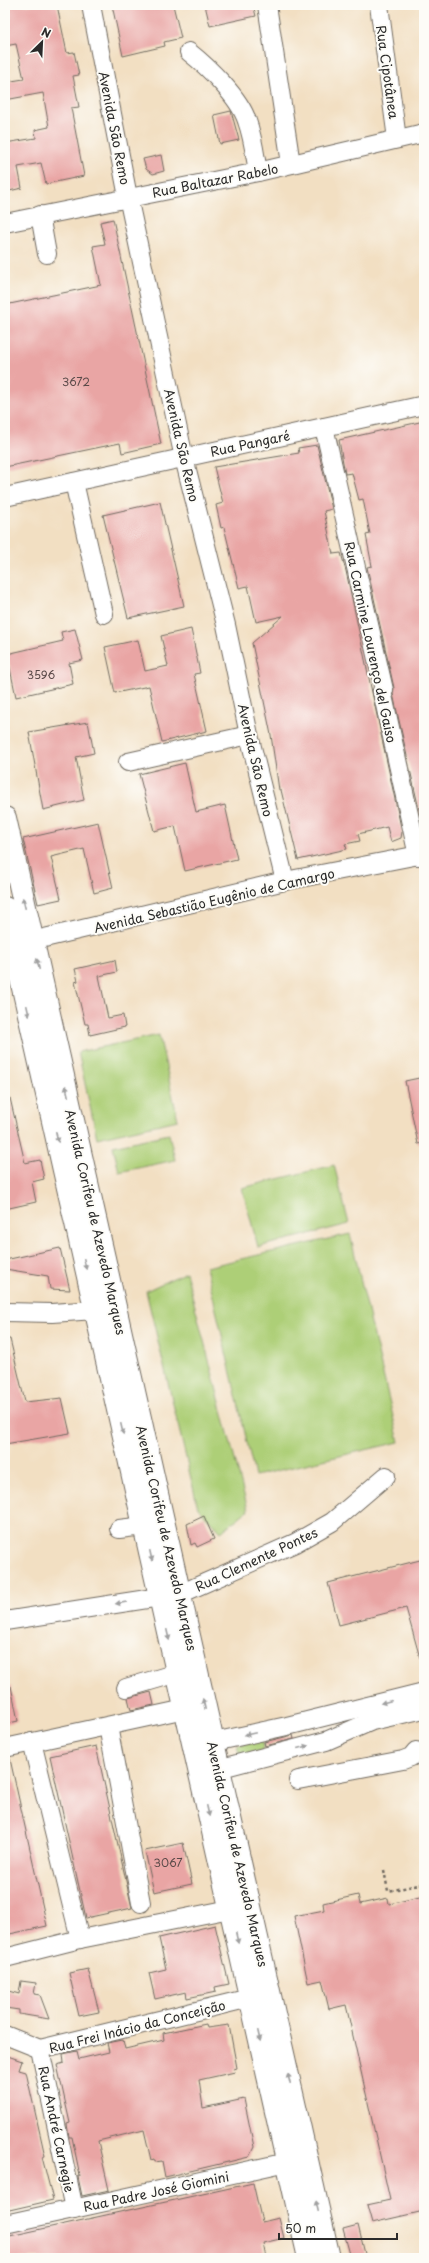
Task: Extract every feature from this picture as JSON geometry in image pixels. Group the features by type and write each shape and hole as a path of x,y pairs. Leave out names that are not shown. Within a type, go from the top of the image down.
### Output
{"main road":[{"name":"Avenida Corifeu de Azevedo Marques","path":"6,823 17,944 95,1310 144,1526 170,1596 177,1673 185,1709 203,1744"},
{"name":"Avenida Corifeu de Azevedo Marques","path":"5,908 17,944 140,1416 170,1596 259,1994 297,2160 329,2258"},
{"path":"95,1310 102,1310 106,1313 130,1407 140,1416"},
{"name":"Avenida Corifeu de Azevedo Marques","path":"209,1771 230,1909 259,1994"},
{"name":"Avenida Corifeu de Azevedo Marques","path":"297,2160 309,2258"}],"street":[{"name":"Avenida São Remo","path":"91,5 128,197 184,458 226,625 249,735 285,881"},
{"path":"266,5 291,164"},
{"name":"Rua Cipotânea","path":"379,5 397,139"},
{"path":"189,52 210,68 243,110 248,122 258,172"},
{"name":"Rua Baltazar Rabelo","path":"5,223 258,172 424,133"},
{"path":"40,216 46,254"},
{"name":"Rua Pangaré","path":"5,497 424,405"},
{"name":"Rua Carmine Lourenço del Gaiso","path":"324,427 384,690 382,691 421,855"},
{"path":"74,482 104,614"},
{"path":"128,762 249,735"},
{"name":"Avenida Sebastião Eugênio de Camargo","path":"17,944 285,881 421,855"},
{"path":"5,1312 52,1313 95,1310"},
{"name":"Rua Clemente Pontes","path":"5,1621 170,1596 295,1543 332,1522 386,1476"},
{"path":"119,1528 144,1526"},
{"path":"126,1688 177,1673"},
{"path":"203,1744 287,1726 424,1692"},
{"path":"5,1748 185,1709"},
{"path":"209,1771 326,1741 372,1721 424,1709"},
{"path":"108,1726 141,1903"},
{"path":"32,1742 80,1939"},
{"path":"298,1780 389,1761"},
{"path":"5,1958 80,1939 230,1909"},
{"name":"Rua Frei Inácio da Conceição","path":"5,2035 40,2049 259,1994"},
{"name":"Rua André Carnegie","path":"40,2049 74,2209"},
{"name":"Rua Padre José Giomini","path":"5,2224 297,2160"}],"path":[{"path":"384,1870 388,1891 424,1884"}],"green space":[{"path":"159,1035 178,1120 97,1138 78,1052"},
{"path":"169,1134 175,1160 119,1172 113,1146"},
{"path":"334,1165 349,1224 258,1247 242,1188"},
{"path":"350,1234 399,1442 255,1476 206,1267"},
{"path":"186,1272 248,1510 221,1532 198,1508 146,1291"},
{"path":"261,1739 264,1750 240,1756 237,1745"}],"building":[{"path":"5,5 57,5 67,53 74,52 79,75 73,76 79,107 71,108 84,176 46,184 41,163 18,167 22,188 5,192 5,143 36,138 35,130 49,127 43,93 5,100 5,82 24,79 16,44 5,46"},
{"path":"112,5 173,5 181,38 164,42 165,46 123,56"},
{"path":"205,5 253,5 256,16 210,26"},
{"path":"231,111 239,140 220,144 214,115"},
{"path":"161,155 164,171 153,174 146,169 143,159"},
{"path":"113,219 161,444 122,453 120,443 5,467 5,305 101,285 93,246 105,244 100,222"},
{"path":"424,421 424,818 421,818 393,694 394,688 367,567 372,566 366,535 370,534 363,499 359,500 352,473 345,474 339,440"},
{"path":"317,445 332,509 324,511 333,554 341,553 346,571 402,832 401,838 391,842 387,827 358,834 360,841 345,844 347,849 298,860 281,790 279,790 271,735 252,643 283,616 256,622 248,586 239,588 224,527 221,528 216,505 223,503 214,467 299,453 298,448"},
{"path":"160,502 184,606 128,618 103,515"},
{"path":"75,629 83,660 69,663 73,684 16,697 7,654 63,641 61,632"},
{"path":"191,629 200,673 194,674 207,731 162,742 149,686 115,693 105,647 138,640 145,671 168,666 161,636"},
{"path":"88,722 94,753 76,757 84,800 43,810 29,732"},
{"path":"185,763 196,812 225,805 237,859 185,871 175,826 154,831 139,774"},
{"path":"98,822 113,888 94,893 84,849 51,857 61,899 38,904 23,839"},
{"path":"115,960 117,972 99,976 108,1018 123,1015 125,1027 90,1035 88,1024 85,1024 75,982 78,981 75,969"},
{"path":"424,1077 424,1143 418,1144 405,1081"},
{"path":"5,1098 10,1098 25,1163 40,1160 44,1179 32,1182 36,1202 5,1209"},
{"path":"60,1248 70,1290 50,1289 48,1276 5,1269 5,1260"},
{"path":"5,1339 10,1339 25,1402 62,1398 70,1433 5,1444"},
{"path":"204,1516 214,1539 197,1547 195,1543 191,1545 187,1524"},
{"path":"424,1559 424,1658 420,1658 406,1608 339,1625 328,1583"},
{"path":"11,1686 18,1721 5,1724 5,1687"},
{"path":"151,1692 154,1705 131,1710 128,1698"},
{"path":"293,1735 294,1739 265,1746 264,1742"},
{"path":"96,1746 132,1908 86,1918 50,1756"},
{"path":"5,1759 10,1759 47,1926 5,1935"},
{"path":"183,1843 192,1884 154,1892 145,1851"},
{"path":"358,1895 360,1904 388,1898 389,1904 424,1896 424,2211 372,2223 367,2205 390,2200 346,2005 329,2009 322,1980 308,1983 294,1916 324,1910 323,1903"},
{"path":"215,1925 229,1984 215,1987 216,1992 187,1998 186,1992 155,1999 149,1973 166,1969 159,1938"},
{"path":"88,1969 99,2012 79,2016 69,1973"},
{"path":"21,1981 36,1983 34,1994 40,1995 49,2019 19,2014 19,2010 5,2008 5,1990 19,1994"},
{"path":"206,2024 207,2028 229,2025 237,2068 234,2069 235,2072 199,2080 203,2108 244,2099 254,2147 249,2157 165,2177 162,2161 155,2162 154,2159 151,2160 144,2130 98,2141 109,2190 82,2196 78,2177 80,2176 72,2137 69,2137 67,2124 70,2123 57,2065 64,2063 63,2054 77,2051 79,2059 109,2052 107,2043 123,2040 125,2049 164,2040 163,2033"},
{"path":"5,2055 22,2061 19,2070 26,2072 45,2156 42,2157 53,2200 5,2211"},
{"path":"253,2183 262,2222 279,2218 284,2238 263,2243 266,2258 5,2258 5,2237"},
{"path":"358,2225 366,2258 351,2258 343,2229"}]}
